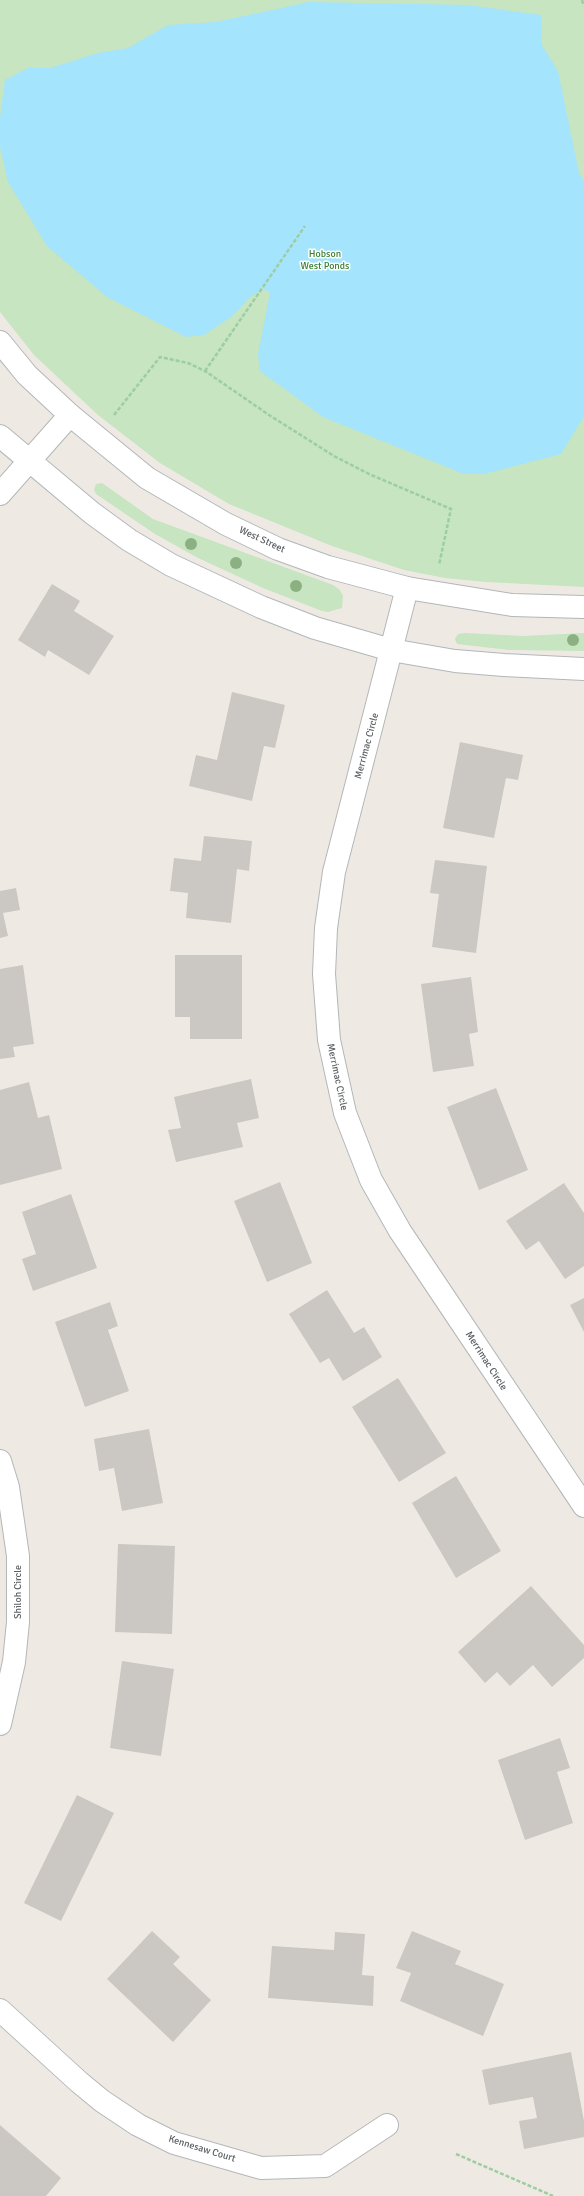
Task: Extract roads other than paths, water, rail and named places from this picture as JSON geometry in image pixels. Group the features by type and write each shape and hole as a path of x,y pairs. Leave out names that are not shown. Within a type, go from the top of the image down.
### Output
{"street":[{"name":"West Street","path":"0,342 27,375 70,415 147,478 226,524 278,549 328,567 407,588 512,605 584,606"},
{"path":"0,494 70,415"},
{"path":"0,436 122,535 171,565 261,607 315,628 392,650 455,661 504,666 584,668"},
{"name":"Merrimac Circle","path":"407,588 334,872 326,928 324,974 329,1040 344,1113 371,1180 400,1231 584,1506"},
{"name":"Shiloh Circle","path":"0,1461 8,1487 18,1556 18,1607 14,1662 0,1724"},
{"name":"Kennesaw Court","path":"0,2010 79,2082 138,2125 174,2142 261,2168 326,2166 387,2125"}],"water":[{"name":"Hobson West Ponds","path":"309,2 467,5 541,15 542,45 558,71 579,173 584,182 584,416 561,454 484,474 464,474 323,417 260,371 258,354 270,293 263,288 249,298 231,317 204,335 186,337 107,297 47,246 8,182 0,147 0,118 5,80 28,68 50,68 98,53 128,48 168,25 216,22"}]}
